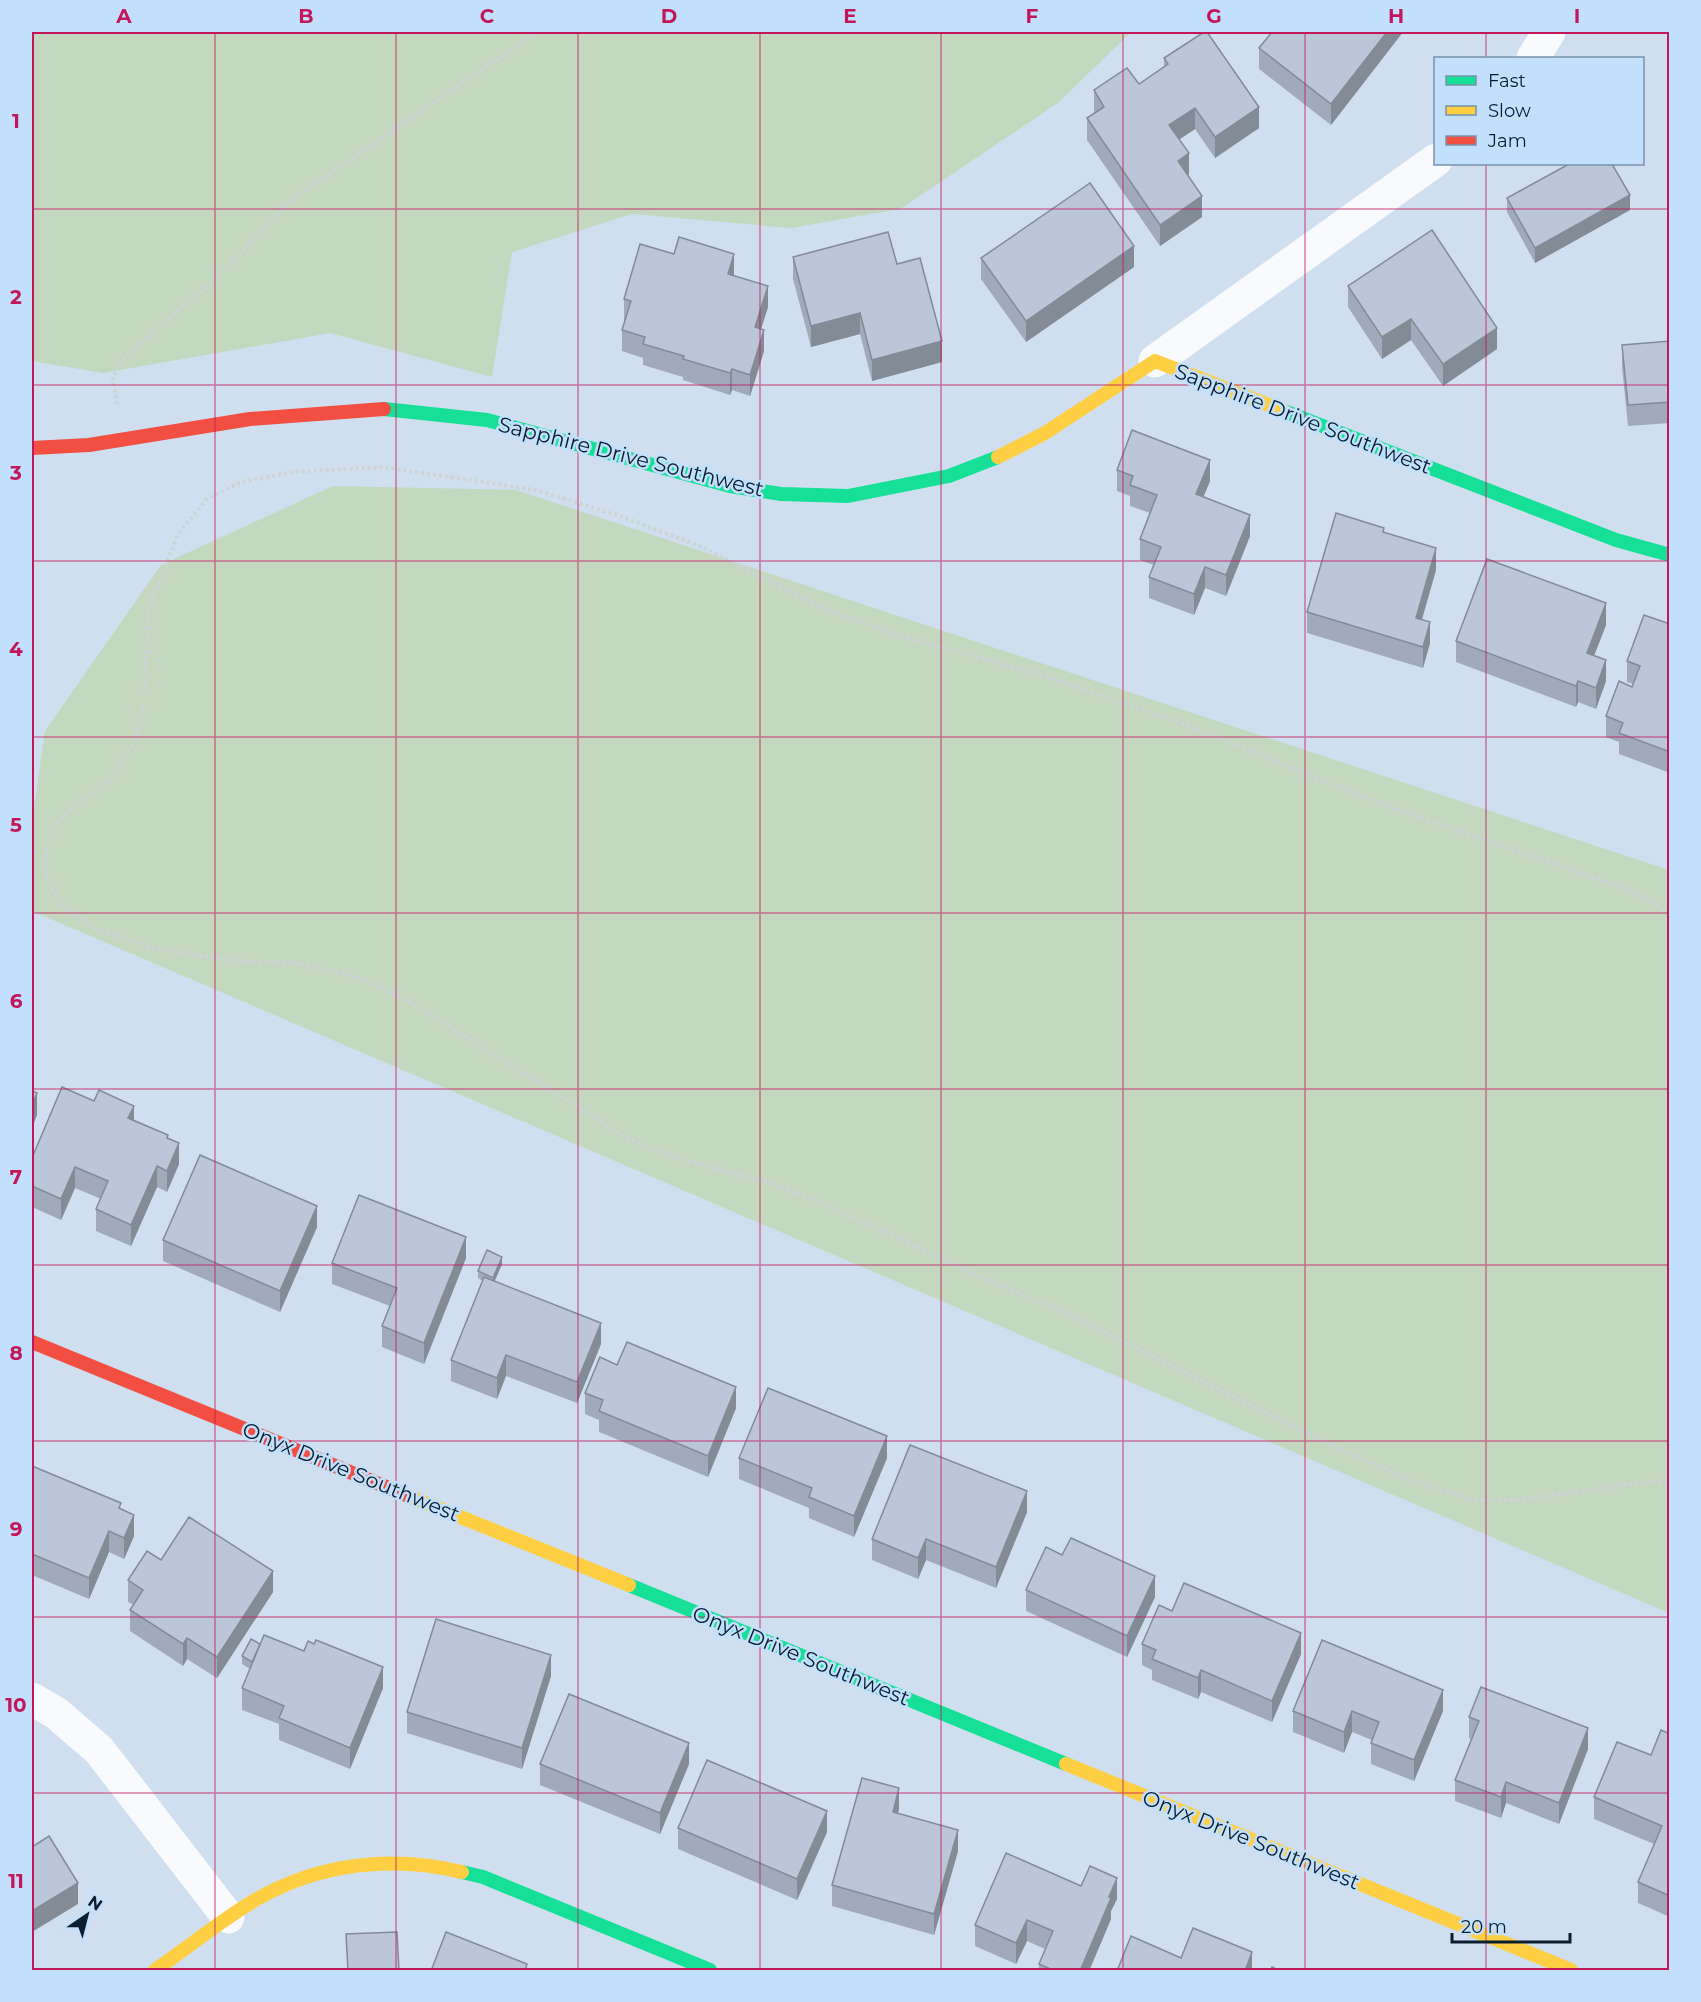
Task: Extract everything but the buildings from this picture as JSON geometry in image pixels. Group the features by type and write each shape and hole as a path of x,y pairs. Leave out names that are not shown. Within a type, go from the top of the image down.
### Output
{"street":[{"path":"1534,57 1549,32"},
{"path":"1155,361 1434,161"},
{"name":"Sapphire Drive Southwest","path":"32,448 89,445 250,419 375,408 487,420 730,486 781,494 848,496 949,476 988,462 1045,433 1155,361 1616,540 1670,555"},
{"name":"Onyx Drive Southwest","path":"32,1342 1571,1971"},
{"path":"32,1699 56,1713 99,1750 228,1917"},
{"path":"155,1971 228,1917 257,1899 299,1879 344,1867 391,1862 438,1866 483,1877 710,1971"}],"path":[{"path":"127,439 116,401 113,378 121,360 218,277 290,201 537,32"},
{"path":"1670,914 1630,890 1384,805 1181,723 1032,672 903,637 826,610 698,545 617,515 536,490 383,467 292,472 241,482 207,499 178,534 148,610 144,704 137,737 110,780 63,816 49,835 45,856 48,882 63,906 96,929 157,949 237,961 296,963 360,978 415,1005 628,1138 677,1158 770,1183 820,1202 974,1274 1057,1309 1338,1448 1413,1481 1473,1500 1507,1500 1653,1481 1670,1483"}],"green space":[{"path":"32,32 1131,32 1058,103 900,209 791,228 632,214 512,252 492,377 330,333 103,373 32,361"},
{"path":"333,486 516,490 1669,870 1669,1613 32,911 32,822 45,731 161,565"}],"traffic: fast":[{"path":"384,409 487,420 730,486 781,494 848,496 949,476 998,457"},
{"path":"1284,411 1616,540 1670,555"},
{"path":"629,1585 1066,1764"},
{"path":"462,1872 483,1877 710,1970"}],"traffic: slow":[{"path":"998,457 1045,433 1155,361 1284,411"},
{"path":"406,1495 629,1585"},
{"path":"1066,1764 1571,1970"},
{"path":"155,1970 244,1907 281,1887 306,1877 331,1870 383,1864 410,1864 462,1872"}],"traffic: jam":[{"path":"32,448 89,445 250,419 384,409"},
{"path":"32,1342 406,1495"}]}
